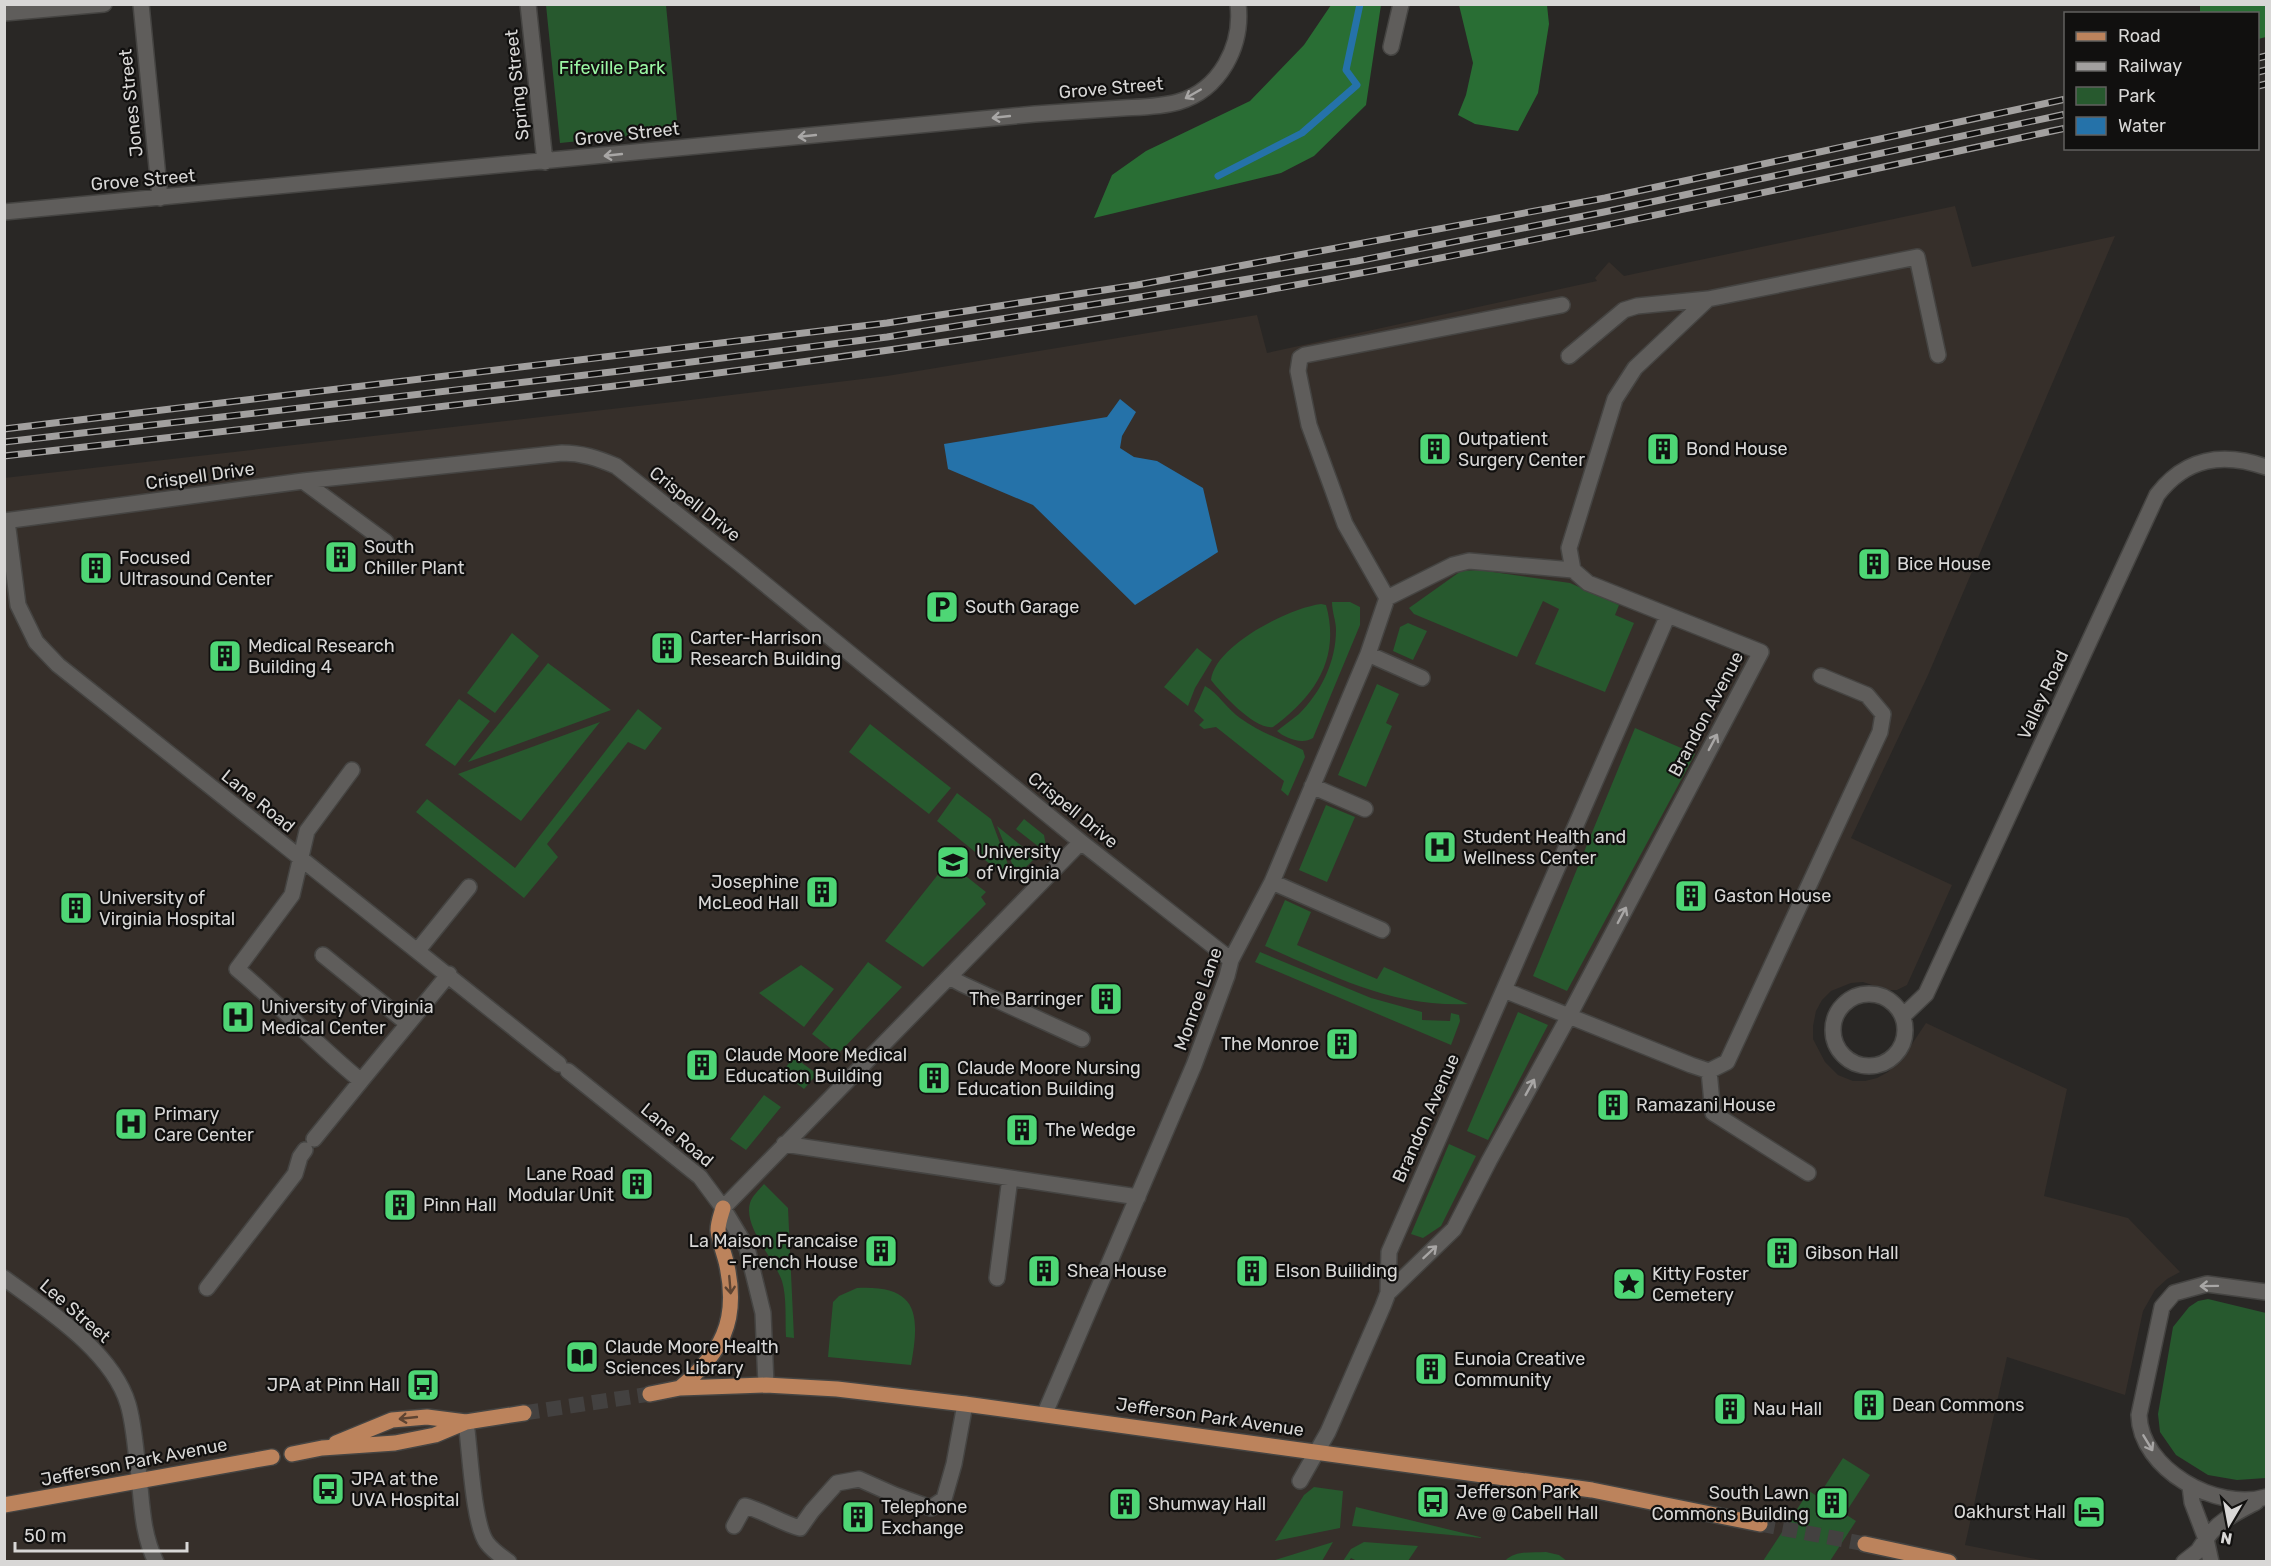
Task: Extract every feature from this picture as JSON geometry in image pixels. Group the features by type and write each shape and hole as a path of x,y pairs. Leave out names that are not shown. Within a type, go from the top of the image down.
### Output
{"main road":[{"path":"680,1388 703,1368 718,1347 729,1315 731,1291 718,1231 723,1208"},
{"name":"Jefferson Park Avenue","path":"650,1394 680,1388 766,1385 837,1389 1045,1413 1592,1490 1760,1524"},
{"path":"292,1454 322,1448 395,1443 435,1435 466,1422 524,1413"},
{"path":"322,1448 392,1420 427,1417 466,1422"},
{"name":"Jefferson Park Avenue","path":"4,1505 272,1457"},
{"path":"1865,1544 1949,1562"}],"street":[{"path":"4,13 104,4"},
{"name":"Jones Street","path":"141,4 160,198"},
{"name":"Spring Street","path":"528,4 545,162"},
{"name":"Grove Street","path":"4,212 1035,114 1158,106 1179,102 1213,81 1226,64 1237,40 1240,19 1238,4"},
{"path":"1391,47 1401,4"},
{"path":"1569,356 1624,310 1637,306 1707,299 1917,257 1938,355"},
{"path":"1573,570 1569,548 1572,536 1616,399 1635,368 1707,299"},
{"path":"1562,305 1305,355 1300,358 1298,371 1309,424 1345,524 1387,598 1453,566 1469,561 1573,570 1588,583 1668,615"},
{"name":"Crispell Drive","path":"6,521 303,482 562,453 579,453 596,457 616,466 739,563 1081,842 1231,960"},
{"name":"Valley Road","path":"1903,1016 1926,994 2157,495 2167,482 2183,469 2202,461 2222,459 2266,467"},
{"path":"303,482 386,542"},
{"name":"Lane Road","path":"6,521 18,605 36,642 67,673 449,974 700,1178 723,1208 747,1248 763,1313 766,1385"},
{"name":"Monroe Lane","path":"1045,1413 1194,1065 1231,960 1272,882 1368,654 1387,598"},
{"name":"Brandon Avenue","path":"1300,1481 1328,1432 1388,1293 1389,1252 1668,615 1761,652 1454,1229 1388,1293"},
{"path":"1368,654 1422,678"},
{"path":"1504,990 1709,1071 1727,1062 1880,732 1882,714 1867,695 1821,676"},
{"path":"352,770 307,831 292,895 237,969 272,998 332,1057 361,1081"},
{"path":"1312,786 1365,809"},
{"path":"723,1208 1081,842"},
{"path":"1272,882 1382,930"},
{"path":"418,950 470,887"},
{"path":"323,955 408,1024"},
{"path":"207,1287 295,1174 300,1157 309,1145 449,974"},
{"path":"949,977 1082,1040"},
{"path":"1865,994 1888,999 1903,1016 1904,1040 1890,1059 1879,1064 1855,1063 1837,1047 1833,1024 1844,1003 1854,997 1865,994"},
{"path":"1709,1071 1713,1113 1808,1173"},
{"path":"784,1144 1138,1197"},
{"path":"997,1278 1010,1178"},
{"name":"Lee Street","path":"4,1278 33,1297 81,1337 107,1366 128,1403 144,1527 156,1562"},
{"path":"2264,1498 2237,1500 2190,1486 2169,1470 2149,1446 2139,1427 2139,1414 2162,1307 2174,1293 2206,1284 2266,1292"},
{"path":"734,1526 745,1506 800,1528 837,1483 859,1479 931,1508 944,1499 954,1464 965,1404"},
{"path":"466,1422 478,1524 486,1543 509,1562"},
{"path":"2190,1486 2192,1502 2206,1539 2211,1562"},
{"path":"2184,1562 2198,1551 2212,1530 2229,1517 2264,1498"}],"shaded area":[{"name":"University of Virginia","path":"1955,206 1972,267 2115,236 1928,675 1851,838 1952,885 1907,985 1897,990 1887,990 1863,982 1851,983 1831,991 1816,1011 1813,1039 1825,1062 1838,1075 1853,1081 1865,1081 1888,1072 1904,1056 1926,1023 2067,1089 2044,1196 2128,1218 2180,1272 2167,1279 2155,1290 2143,1311 2125,1395 2007,1357 1965,1545 2046,1561 5,1561 4,478 887,376 1257,315 1267,353 1597,281 1595,278 1609,262 1624,276"}],"green space":[{"name":"Fifeville Park","path":"546,5 666,5 678,131 560,143"},
{"path":"1331,5 1381,5 1366,105 1314,156 1281,173 1094,218 1112,175 1146,151 1250,101 1304,45"},
{"path":"1459,5 1547,5 1549,24 1538,93 1518,131 1475,124 1458,115 1466,95 1473,63"},
{"path":"2200,5 2266,5 2266,37 2259,39 2259,12 2200,12"},
{"path":"1479,570 1570,583 1619,605 1615,615 1634,623 1605,692 1535,664 1559,609 1543,601 1517,657 1414,614 1409,608 1461,571"},
{"path":"1332,602 1350,602 1360,607 1360,625 1313,738 1304,741 1294,740 1277,731 1299,714 1314,696 1326,676 1335,642 1336,627"},
{"path":"1321,604 1326,605 1330,625 1330,643 1327,659 1320,675 1301,703 1273,727 1257,723 1239,710 1211,680 1216,667 1225,654 1256,630 1291,613"},
{"path":"1408,623 1427,631 1413,660 1393,651 1400,627"},
{"path":"512,633 539,656 495,713 467,693"},
{"path":"1197,648 1212,660 1195,688 1188,706 1164,687"},
{"path":"548,663 611,710 468,762"},
{"path":"1377,684 1399,694 1386,723 1392,726 1366,787 1338,775"},
{"path":"1205,686 1248,723 1303,750 1305,757 1288,796 1281,790 1284,781 1216,727 1204,729 1199,725 1204,720 1194,711"},
{"path":"459,699 490,721 455,766 425,745"},
{"path":"638,709 662,728 645,750 628,742 547,844 558,857 524,898 416,812 427,799 515,868"},
{"path":"600,722 521,821 458,774"},
{"path":"870,724 951,788 929,814 849,752"},
{"path":"1635,728 1695,754 1567,991 1533,976"},
{"path":"957,793 991,819 1010,870 1007,867 1001,873 937,821"},
{"path":"1326,805 1355,817 1327,882 1299,870"},
{"path":"1024,819 1044,835 1046,846 1039,847 1016,829"},
{"path":"997,826 1034,856 1034,859 1021,872 1015,871"},
{"path":"948,862 986,892 981,897 986,904 923,967 885,941"},
{"path":"1285,900 1311,912 1297,945 1377,979 1384,967 1468,1004 1440,1004 1388,995 1339,978 1265,946"},
{"path":"1260,952 1371,998 1422,1012 1422,1020 1450,1021 1451,1013 1459,1015 1460,1021 1451,1045 1255,962"},
{"path":"868,962 902,987 838,1054 812,1034"},
{"path":"801,965 834,989 804,1027 759,993"},
{"path":"1518,1012 1548,1025 1488,1140 1467,1131"},
{"path":"794,1057 817,1074 804,1089 782,1072"},
{"path":"764,1095 781,1107 746,1150 730,1139"},
{"path":"1449,1144 1476,1156 1441,1226 1423,1238 1411,1234"},
{"path":"764,1184 788,1208 794,1338 786,1337 782,1281 755,1233 749,1212 751,1200"},
{"path":"857,1288 877,1288 893,1292 904,1298 911,1307 915,1331 911,1365 828,1357 833,1302 839,1296"},
{"path":"2208,1299 2266,1313 2266,1478 2237,1480 2208,1475 2176,1455 2160,1432 2158,1414 2173,1327 2189,1307 2198,1301"},
{"path":"1843,1458 1870,1475 1848,1509 1821,1492"},
{"path":"1314,1487 1343,1491 1340,1528 1275,1541 1304,1495"},
{"path":"1809,1491 1856,1521 1830,1561 1763,1561"},
{"path":"1356,1507 1484,1538 1352,1526"},
{"path":"1333,1542 1322,1561 1272,1561"},
{"path":"1364,1542 1418,1546 1408,1561 1357,1561 1351,1558 1349,1561 1343,1561 1351,1549"},
{"path":"1546,1552 1559,1555 1567,1561 1505,1561 1518,1554"}],"water":[{"path":"1120,399 1136,412 1122,436 1120,448 1134,457 1157,461 1203,488 1218,552 1135,605 1033,505 948,469 944,444 1107,417"}],"waterway":[{"path":"1218,176 1302,133 1357,85 1346,70 1360,4"}],"tunnel":[{"path":"524,1413 650,1394"},
{"path":"1760,1524 1865,1544"}],"railway":[{"path":"2259,58 2266,56"},
{"path":"2259,72 2266,70"},
{"path":"2259,86 2266,84"},
{"path":"4,429 887,323 1137,285 1605,198 2064,99"},
{"path":"4,442 620,371 887,337 1134,298 1357,261 1604,212 2064,114"},
{"path":"4,456 431,408 715,373 856,355 1139,312 1488,249 2064,128"}],"place":[{"name":"Outpatient Surgery Center","path":"1435,449"},
{"name":"Bond House","path":"1663,449"},
{"name":"South Chiller Plant","path":"341,557"},
{"name":"Bice House","path":"1874,564"},
{"name":"Focused Ultrasound Center","path":"96,568"},
{"name":"South Garage","path":"942,607"},
{"name":"Carter-Harrison Research Building","path":"667,648"},
{"name":"Medical Research Building 4","path":"225,656"},
{"name":"Student Health and Wellness Center","path":"1440,847"},
{"name":"University of Virginia","path":"953,862"},
{"name":"Josephine McLeod Hall","path":"822,892"},
{"name":"Gaston House","path":"1691,896"},
{"name":"University of Virginia Hospital","path":"76,908"},
{"name":"The Barringer","path":"1106,999"},
{"name":"University of Virginia Medical Center","path":"238,1017"},
{"name":"The Monroe","path":"1342,1044"},
{"name":"Claude Moore Medical Education Building","path":"702,1065"},
{"name":"Claude Moore Nursing Education Building","path":"934,1078"},
{"name":"Ramazani House","path":"1613,1105"},
{"name":"Primary Care Center","path":"131,1124"},
{"name":"The Wedge","path":"1022,1130"},
{"name":"Lane Road Modular Unit","path":"637,1184"},
{"name":"Pinn Hall","path":"400,1205"},
{"name":"La Maison Francaise - French House","path":"881,1251"},
{"name":"Gibson Hall","path":"1782,1253"},
{"name":"Shea House","path":"1044,1271"},
{"name":"Elson Builiding","path":"1252,1271"},
{"name":"Kitty Foster Cemetery","path":"1629,1284"},
{"name":"Claude Moore Health Sciences Library","path":"582,1357"},
{"name":"Eunoia Creative Community","path":"1431,1369"},
{"name":"JPA at Pinn Hall","path":"423,1385"},
{"name":"Dean Commons","path":"1869,1405"},
{"name":"Nau Hall","path":"1730,1409"},
{"name":"JPA at the UVA Hospital","path":"328,1489"},
{"name":"Jefferson Park Ave @ Cabell Hall","path":"1433,1502"},
{"name":"South Lawn Commons Building","path":"1832,1503"},
{"name":"Shumway Hall","path":"1125,1504"},
{"name":"Oakhurst Hall","path":"2089,1512"},
{"name":"Telephone Exchange","path":"858,1517"}]}
